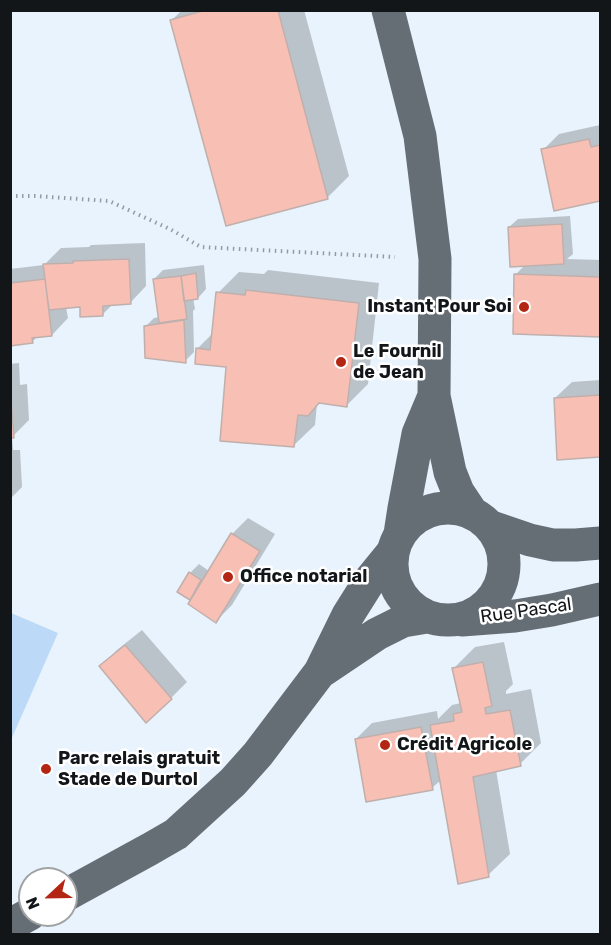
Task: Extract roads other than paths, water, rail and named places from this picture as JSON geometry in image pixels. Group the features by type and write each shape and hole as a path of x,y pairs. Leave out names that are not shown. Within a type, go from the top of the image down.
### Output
{"main road":[{"path":"320,672 377,633 403,621 468,618 492,599 500,585 504,570 499,539 458,492 450,472 434,396 435,259 420,135 388,10"},
{"path":"434,396 418,434 392,572 399,591 411,606 439,619"},
{"path":"78,888 176,834 200,814 258,754 320,672 348,615 406,526 414,519 431,510 452,507 530,540 553,545 600,543"},
{"name":"Rue Pascal","path":"439,619 515,616 600,598"}],"place":[{"name":"Instant Pour Soi","path":"524,307"},
{"name":"Le Fournil de Jean","path":"341,362"},
{"name":"Office notarial","path":"228,577"},
{"name":"Crédit Agricole","path":"385,745"},
{"name":"Parc relais gratuit Stade de Durtol","path":"46,769"}]}
